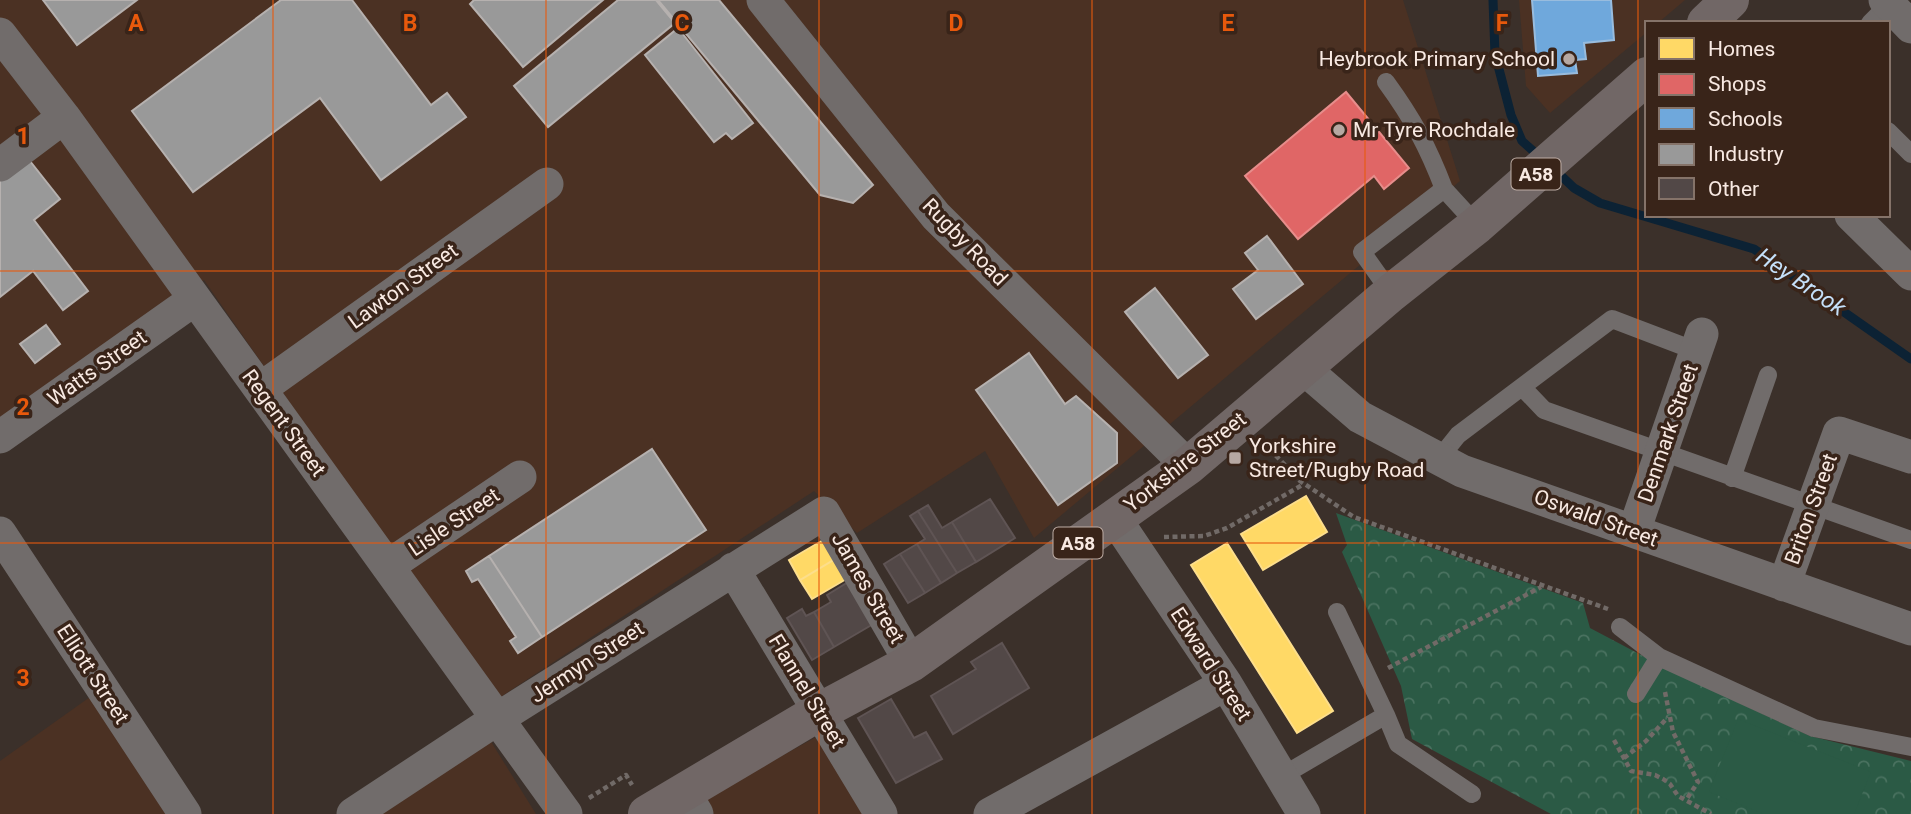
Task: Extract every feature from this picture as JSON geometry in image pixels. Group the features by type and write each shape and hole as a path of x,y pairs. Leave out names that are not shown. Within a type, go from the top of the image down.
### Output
{"highway":[{"path":"1708,21 1730,0"},
{"name":"Yorkshire Street","path":"647,814 690,803 819,712 911,663 1121,528 1242,419 1391,293 1477,225 1645,78"}],"street":[{"name":"Rugby Road","path":"763,0 936,216 1188,466"},
{"name":"Regent Street","path":"0,34 64,117 565,814"},
{"path":"0,165 64,117"},
{"name":"Lawton Street","path":"260,389 547,184"},
{"path":"1853,217 1911,274"},
{"name":"Watts Street","path":"0,437 195,299"},
{"name":"Denmark Street","path":"1634,531 1699,343"},
{"name":"Oswald Street","path":"1303,367 1360,417 1462,471 1911,629"},
{"name":"Briton Street","path":"1784,586 1839,433 1911,457"},
{"name":"Lisle Street","path":"388,566 520,477"},
{"name":"Jermyn Street","path":"353,814 497,719 824,513"},
{"name":"James Street","path":"824,513 911,663"},
{"name":"Edward Street","path":"1121,528 1227,684 1304,814"},
{"name":"Elliott Street","path":"0,533 186,814"},
{"name":"Flannel Street","path":"733,569 880,812"},
{"path":"990,814 1227,684"}],"lane":[{"path":"1386,82 1413,119 1430,152 1444,190 1477,225"},
{"path":"1890,133 1911,154"},
{"path":"1391,293 1362,253 1444,190"},
{"path":"1438,460 1458,435 1612,319 1699,343"},
{"path":"1732,478 1768,375"},
{"path":"1522,387 1544,410 1911,540"},
{"path":"1337,612 1398,744 1472,794"},
{"path":"1620,627 1656,663 1814,728 1911,747"},
{"path":"1636,694 1656,663"},
{"path":"1282,776 1386,715"}],"path":[{"path":"1242,419 1304,484 1354,517 1617,612 1620,627"},
{"path":"1121,528 1204,536 1227,528 1304,484"},
{"path":"1368,678 1542,586"},
{"path":"1656,663 1664,678 1668,717 1680,750 1698,782 1686,800"},
{"path":"1624,758 1646,741 1668,717"},
{"path":"1614,740 1631,771 1663,779 1678,796 1711,814"},
{"path":"565,814 626,775"}],"shaded area":[{"path":"0,0 1403,0 1460,181 1034,538 985,451 857,533 814,491 496,700 204,280 0,419"},
{"name":"Heybrook Primary School","path":"1519,0 1685,0 1660,21 1645,21 1645,34 1550,113 1526,86"},
{"path":"90,697 169,814 0,814 0,761"},
{"path":"485,732 536,814 360,814"},
{"path":"818,736 868,814 708,814 700,801"}],"green space":[{"path":"1336,513 1583,603 1590,628 1679,675 1810,736 1911,761 1911,814 1551,814 1412,739 1401,686 1342,552 1347,545"},
{"path":"1738,719 1871,772 1854,814 1764,814 1709,792"}],"building: Homes":[{"path":"1306,496 1327,532 1263,570 1241,534"},
{"path":"825,539 837,558 800,580 789,560"},
{"path":"1227,543 1333,711 1297,733 1191,565"},
{"path":"837,558 848,578 812,599 800,580"}],"building: Shops":[{"name":"Mr Tyre Rochdale","path":"1346,92 1409,168 1384,189 1374,176 1298,239 1245,176"}],"building: Schools":[{"path":"1532,0 1611,0 1614,40 1584,43 1586,59 1575,60 1577,73 1538,76"}],"building: Industry":[{"path":"43,0 137,0 77,45"},
{"path":"281,0 352,0 431,105 447,93 466,117 381,180 320,98 193,192 132,111"},
{"path":"474,0 603,0 523,67 470,4"},
{"path":"618,0 656,0 675,23 548,127 514,86"},
{"path":"658,0 719,0 873,185 853,203 820,195"},
{"path":"678,28 753,123 732,139 726,133 714,142 645,55"},
{"path":"26,156 60,199 34,220 88,291 63,310 33,271 0,297 0,177"},
{"path":"1267,236 1303,284 1256,319 1233,289 1258,270 1245,253"},
{"path":"1155,288 1208,355 1178,378 1125,312"},
{"path":"46,325 60,344 35,363 20,344"},
{"path":"1029,353 1065,404 1076,396 1117,433 1117,463 1058,505 976,390"},
{"path":"652,449 706,530 542,637 489,556"},
{"path":"489,556 542,637 518,653 510,641 516,637 478,579 472,582 466,571"}],"building: Other":[{"path":"990,499 1015,538 976,562 952,522"},
{"path":"928,505 942,528 952,522 976,562 957,573 918,511"},
{"path":"918,511 957,573 941,583 917,544 925,539 910,516"},
{"path":"917,544 941,583 925,593 900,554"},
{"path":"900,554 925,593 908,603 884,564"},
{"path":"850,581 875,623 834,647 814,612 831,602 827,595"},
{"path":"802,609 806,616 814,612 834,647 812,660 787,618"},
{"path":"1002,643 1029,688 953,734 931,696 976,669 971,662"},
{"path":"891,699 914,738 926,732 942,759 896,783 858,718"}],"waterway":[{"name":"Hey Brook","path":"1493,0 1495,54 1511,115 1522,141 1540,157"},
{"name":"Hey Brook","path":"1553,168 1574,188 1600,203 1645,216"},
{"name":"Hey Brook","path":"1647,217 1754,249 1911,359"}],"place":[{"name":"Heybrook Primary School","path":"1569,59"},
{"name":"Mr Tyre Rochdale","path":"1339,130"},
{"name":"Yorkshire Street/Rugby Road","path":"1235,458"}]}
